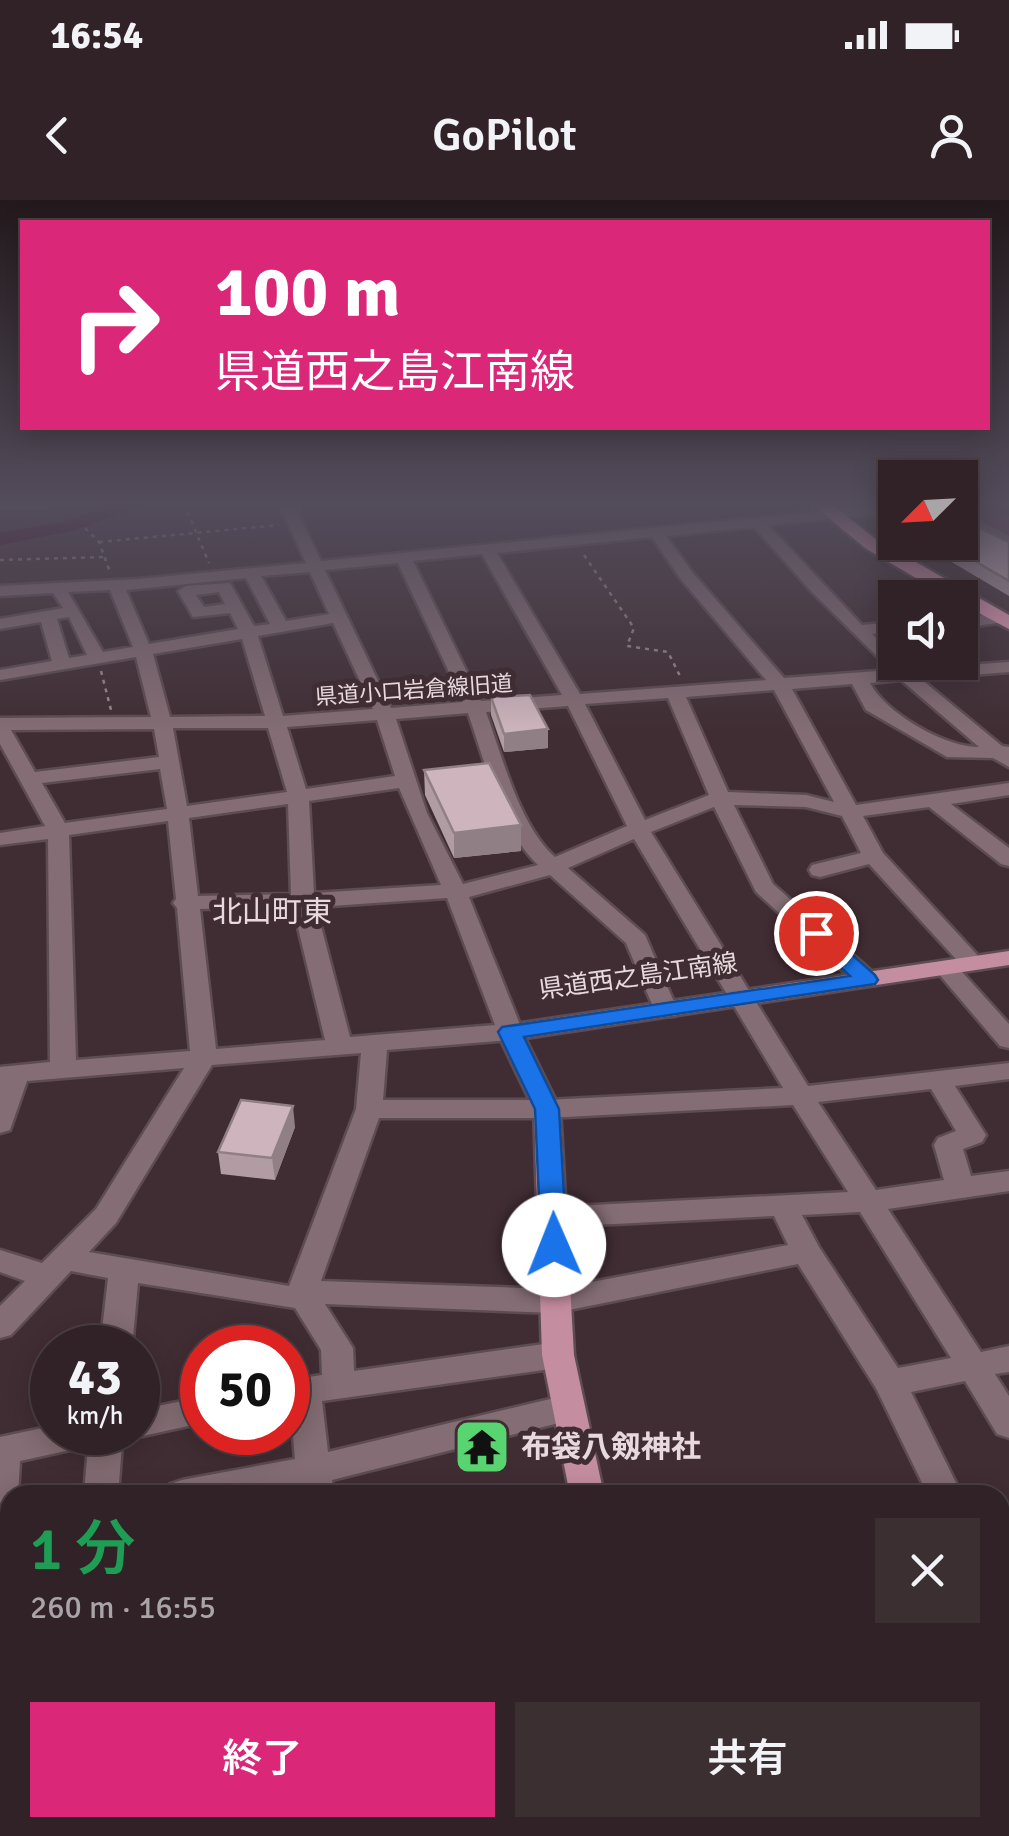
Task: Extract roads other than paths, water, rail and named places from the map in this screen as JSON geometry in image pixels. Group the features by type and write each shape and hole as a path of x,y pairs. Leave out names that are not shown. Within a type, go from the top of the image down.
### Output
{"highway":[{"path":"943,580 1005,612"},
{"path":"953,580 1005,612"}],"main road":[{"name":"県道西之島江南線","path":"510,1032 1008,960"},
{"path":"510,1032 547,1109 558,1354 585,1485"}],"street":[{"path":"0,591 178,580"},
{"path":"254,580 281,628"},
{"path":"0,1124 8,1074 510,1032 502,1020 456,893 404,781 385,715 323,580"},
{"path":"414,580 475,708 503,786 533,849 637,940 666,1011"},
{"path":"505,580 574,700 637,828 798,1096 870,1201 1009,1424"},
{"path":"691,580 781,686 874,856 973,964"},
{"path":"808,580 878,649"},
{"path":"0,1326 106,1216 204,1057 184,903 178,814 163,725 143,651 116,586"},
{"path":"58,589 84,628 97,658"},
{"path":"236,607 249,634 298,796 303,900 339,1044"},
{"path":"0,624 70,612"},
{"path":"978,619 1005,612"},
{"path":"48,617 62,664"},
{"path":"0,675 339,617"},
{"path":"859,630 878,628"},
{"name":"県道小口岩倉線旧道","path":"980,669 1009,667"},
{"path":"980,669 1009,688"},
{"name":"県道小口岩倉線旧道","path":"0,725 276,722 878,678"},
{"path":"858,680 873,706 954,752 1005,755"},
{"path":"911,680 1005,755"},
{"path":"682,692 720,798 764,887 867,980"},
{"path":"0,725 58,830 63,1070"},
{"path":"29,779 169,762"},
{"path":"0,839 404,781"},
{"path":"184,903 456,893 551,868 637,828 720,798 806,801 850,812 1009,789"},
{"path":"935,800 1004,851"},
{"path":"820,870 874,856"},
{"path":"946,968 1009,1040"},
{"path":"338,1384 337,1348 303,1296 304,1285 369,1109 375,1042"},
{"path":"369,1109 547,1109 798,1096 1009,1071"},
{"path":"938,1079 972,1136 948,1145 961,1190"},
{"path":"554,1217 870,1201 1009,1181"},
{"path":"782,1203 806,1252 890,1383 940,1485"},
{"path":"0,1261 198,1279 289,1298 320,1292 554,1301 806,1252"},
{"path":"118,1325 124,1271"},
{"path":"310,1389 558,1354"},
{"path":"890,1383 1009,1359"},
{"path":"309,1455 315,1483 567,1408"},
{"path":"1,1485 2,1451 30,1445"},
{"path":"102,1485 104,1455"}],"place":[{"name":"布袋八剱神社","path":"482,1447"}],"district":[{"name":"北山町東","path":"272,912"}]}
